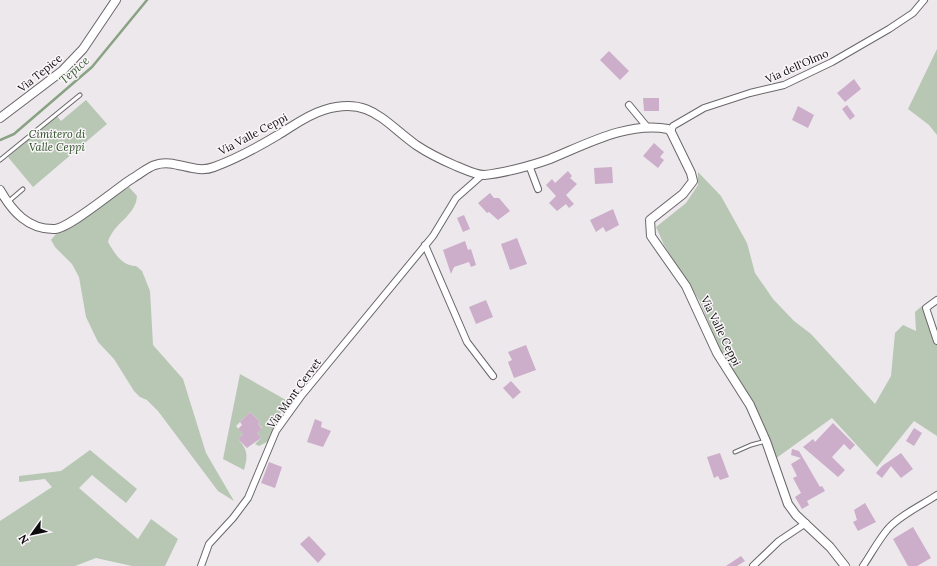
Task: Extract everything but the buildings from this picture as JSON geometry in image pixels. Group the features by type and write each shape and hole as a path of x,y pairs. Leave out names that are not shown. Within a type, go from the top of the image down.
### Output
{"street":[{"name":"Via Tepice","path":"0,118 62,71 83,48 116,0"},
{"name":"Via dell'Olmo","path":"672,132 673,126 704,108 784,85 832,62 890,29 912,13 924,0"},
{"name":"Via Valle Ceppi","path":"0,190 21,218 34,225 56,229 69,224 115,189 155,165 167,163 198,170 214,168 266,141 316,112 341,105 352,105 368,109 416,145 439,158 482,175"},
{"path":"629,105 648,128"},
{"path":"482,175 547,160 606,135 648,128 668,129 672,132"},
{"name":"Via Valle Ceppi","path":"672,132 691,173 693,182 683,194 650,220 651,236 686,286 717,353 750,405 766,441 788,504 796,515 830,547 845,566"},
{"path":"529,165 538,189"},
{"name":"Via Mont Cervet","path":"201,566 209,544 248,498 276,430 302,395 433,236 456,198 482,175"},
{"path":"426,245 467,342 493,376"},
{"path":"937,300 926,308 937,341"},
{"path":"863,566 887,529 901,517 937,495"},
{"path":"753,566 779,541 806,523"}],"lane":[{"path":"0,160 80,95"},
{"path":"8,202 23,189"},
{"path":"735,452 751,445 766,441"}],"green space":[{"path":"937,49 937,135 929,125 908,109"},
{"name":"Cimitero di Valle Ceppi","path":"86,100 107,124 33,187 8,157 57,116 61,121"},
{"path":"698,172 721,196 747,243 755,273 773,299 794,321 811,334 875,404 891,376 895,333 903,325 916,331 915,312 923,305 933,340 937,345 937,436 914,421 877,467 832,418 775,459 721,352 699,300 664,245 656,227 686,203 698,185"},
{"path":"128,186 137,196 136,203 129,214 114,230 108,242 116,255 123,262 136,266 142,271 150,291 153,345 183,379 206,453 234,501 218,491 158,411 147,400 140,397 134,391 114,359 98,342 86,317 79,277 72,264 55,247 51,240 56,234 63,232"},
{"path":"240,374 286,400 269,441 259,446 255,444 261,438 257,433 262,428 258,424 260,422 250,412 236,426 243,434 238,439 244,447 246,453 244,470 223,459"},
{"path":"90,450 137,489 126,503 92,475 79,488 138,539 151,519 178,539 165,566 132,566 96,558 75,566 0,566 0,521 52,487 45,479 19,482 19,476 61,471"}],"waterway":[{"name":"Tepice","path":"0,140 14,134 92,67 147,0"}]}
